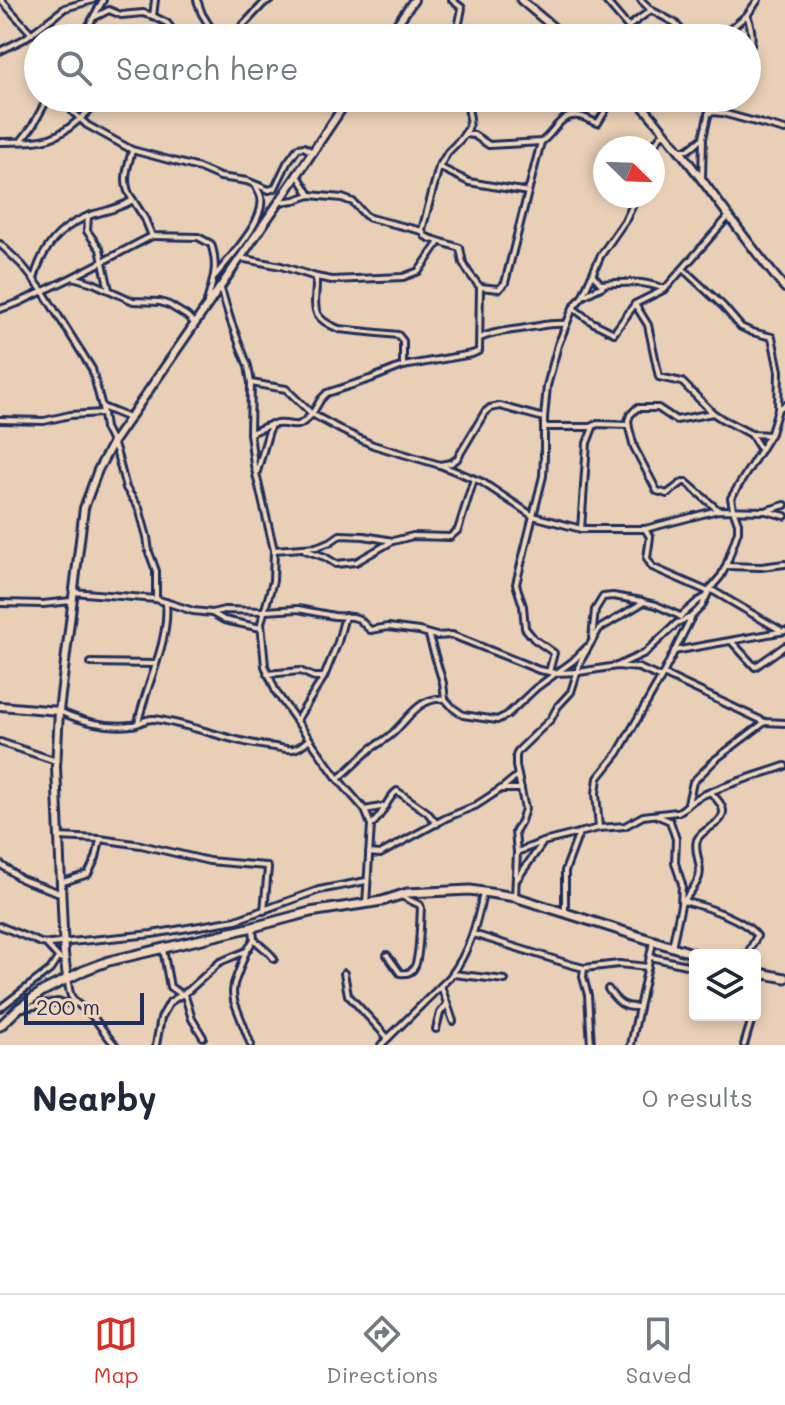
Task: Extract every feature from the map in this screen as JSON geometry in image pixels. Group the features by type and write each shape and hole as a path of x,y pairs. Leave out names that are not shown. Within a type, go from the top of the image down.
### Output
{"main road":[{"path":"0,1026 43,991 109,961 310,912 366,904 407,893 484,891 515,897 689,952"},
{"path":"761,973 785,978"}],"street":[{"path":"1,0 24,25"},
{"path":"45,24 65,8 93,0"},
{"path":"91,24 103,0"},
{"path":"153,16 155,0"},
{"path":"197,0 208,24"},
{"path":"243,24 263,2 271,0"},
{"path":"397,24 414,0"},
{"path":"452,0 462,8 459,24"},
{"path":"521,0 549,24"},
{"path":"605,0 625,24"},
{"path":"641,0 651,10 676,24"},
{"path":"748,0 750,24"},
{"path":"736,24 758,0"},
{"path":"95,17 109,10 121,15 143,13 168,24"},
{"path":"632,24 651,10"},
{"path":"0,51 24,38"},
{"path":"22,141 40,112"},
{"path":"74,112 95,130 132,150 269,190 273,189 298,148 304,147 312,152"},
{"path":"0,142 50,138 86,112"},
{"path":"115,1045 94,1018 76,1004 69,991 62,960 56,761 71,601 84,508 98,470 113,442 339,112"},
{"path":"422,231 439,167 465,134 469,112"},
{"path":"465,134 474,135 489,145 541,142 548,138 556,125 568,118 579,116 596,124 604,112"},
{"path":"648,112 785,288"},
{"path":"702,181 703,138 708,114 722,113 785,130"},
{"path":"661,136 665,131"},
{"path":"679,149 688,150 703,138"},
{"path":"480,287 499,289 505,283 541,142"},
{"path":"132,150 126,186 152,236"},
{"path":"439,167 469,182 528,192"},
{"path":"297,174 310,195"},
{"path":"214,278 258,217 261,194 255,184"},
{"path":"250,433 271,424 296,427 312,414 327,393 403,366 475,353 480,349 480,287 463,263 460,248 425,236 422,231 370,218 348,199 310,195 279,202"},
{"path":"34,281 41,257 64,228 133,200"},
{"path":"549,672 554,653 534,639 525,628 523,606 516,584 544,466 547,386 558,345 573,308 631,208"},
{"path":"88,216 87,231 97,243 104,261 109,290"},
{"path":"573,308 614,333 635,304 665,289 729,216"},
{"path":"1,309 73,277 152,236 198,237 211,244 216,264 205,308"},
{"path":"240,258 332,280 403,277 419,271 439,242"},
{"path":"0,244 42,290 92,369 105,428 113,442 126,488 136,502 144,525 156,571 156,599"},
{"path":"599,828 598,778 614,759 692,616 702,606 726,566 738,531 731,498 775,426 778,409 780,386 772,337 741,327 683,269"},
{"path":"593,274 598,282 605,285"},
{"path":"73,277 133,301 169,305 194,323"},
{"path":"316,277 316,314 339,329 398,335 403,341 403,366"},
{"path":"582,297 605,285 631,281 665,289"},
{"path":"220,286 248,366 252,452 274,550 273,581 261,623 267,674 296,721 365,810 371,825 366,904"},
{"path":"635,304 648,325 659,377 682,382 713,413 751,434 770,435"},
{"path":"480,338 495,332 548,323 566,324"},
{"path":"251,383 286,389 312,414 365,441 440,465 485,484 533,516 581,529 645,529 733,509 766,511 785,516"},
{"path":"778,409 785,405"},
{"path":"440,465 457,459 490,408 504,407 544,418"},
{"path":"713,413 676,420 658,408 637,408 630,415 628,425 634,447 657,491 667,494 686,482 718,510"},
{"path":"0,420 44,421 102,410 129,418"},
{"path":"256,475 271,424"},
{"path":"581,529 587,443 594,425"},
{"path":"544,427 628,425"},
{"path":"751,434 761,450"},
{"path":"252,452 264,453"},
{"path":"303,549 336,564 356,562 407,536 454,536 474,479"},
{"path":"766,511 785,505"},
{"path":"645,529 650,537 647,558 652,567 784,631"},
{"path":"274,550 316,547 340,535 393,541"},
{"path":"726,566 785,564"},
{"path":"73,592 156,599 193,611 212,613 224,610 298,609 345,616 359,619 370,630 388,627 452,635 539,670 556,673 617,666 639,668 691,686 765,722 785,723"},
{"path":"677,623 680,616 708,593"},
{"path":"515,897 515,832 525,809 516,759 518,751 551,719 571,692 590,643 595,610 603,597 613,596 644,602 680,616"},
{"path":"0,603 71,601"},
{"path":"137,723 166,623 166,602"},
{"path":"428,634 445,699 463,715 497,720 573,661 605,625 644,602"},
{"path":"212,613 224,620 261,628"},
{"path":"296,721 324,677 345,616"},
{"path":"617,666 645,653 677,623 692,616"},
{"path":"674,651 784,631"},
{"path":"732,642 755,667 785,646"},
{"path":"91,663 155,664"},
{"path":"536,688 539,670"},
{"path":"267,674 300,671 314,677 324,677"},
{"path":"338,779 416,708 434,699 445,699"},
{"path":"0,706 59,711 104,725 132,725 154,719 247,744 292,749 309,739"},
{"path":"517,852 599,828 625,826 643,816 684,809 693,782 716,759 765,722"},
{"path":"0,742 56,761"},
{"path":"688,803 710,792 785,766"},
{"path":"369,853 380,854 475,806 518,775"},
{"path":"501,789 521,789"},
{"path":"371,825 380,816 392,794 399,791 427,812 437,824"},
{"path":"682,903 699,877 696,842 701,833 720,819 723,813 710,792"},
{"path":"365,810 386,806"},
{"path":"670,821 677,812"},
{"path":"656,815 670,821 675,833 675,863 682,884 682,903 672,947"},
{"path":"565,912 565,871 579,833"},
{"path":"58,837 100,839 209,861 266,866 264,911"},
{"path":"60,883 88,874 100,839"},
{"path":"517,879 543,842"},
{"path":"0,864 27,881 60,893"},
{"path":"0,926 45,943 176,931 236,920 319,890 367,881"},
{"path":"381,1045 453,974 473,934 484,891"},
{"path":"387,955 400,973 410,972 416,964 421,908 401,896"},
{"path":"682,903 715,910 751,929 757,936 750,949"},
{"path":"251,1045 233,997 234,984 246,951 254,939 253,927"},
{"path":"473,934 584,968 619,964 648,967"},
{"path":"254,939 274,959"},
{"path":"631,1045 653,940"},
{"path":"45,943 62,960"},
{"path":"163,948 170,987 185,996 192,1019 203,1037"},
{"path":"156,1045 158,1025 170,1002 220,962 246,951"},
{"path":"651,957 689,966"},
{"path":"0,1008 62,960"},
{"path":"584,968 591,1045"},
{"path":"344,973 348,995 388,1038"},
{"path":"453,974 505,980"},
{"path":"441,986 453,1021"},
{"path":"608,989 619,1003 639,1007"},
{"path":"18,1009 58,1002 76,1004"},
{"path":"436,1029 440,1013 447,1004"},
{"path":"744,1045 751,1021"}]}
